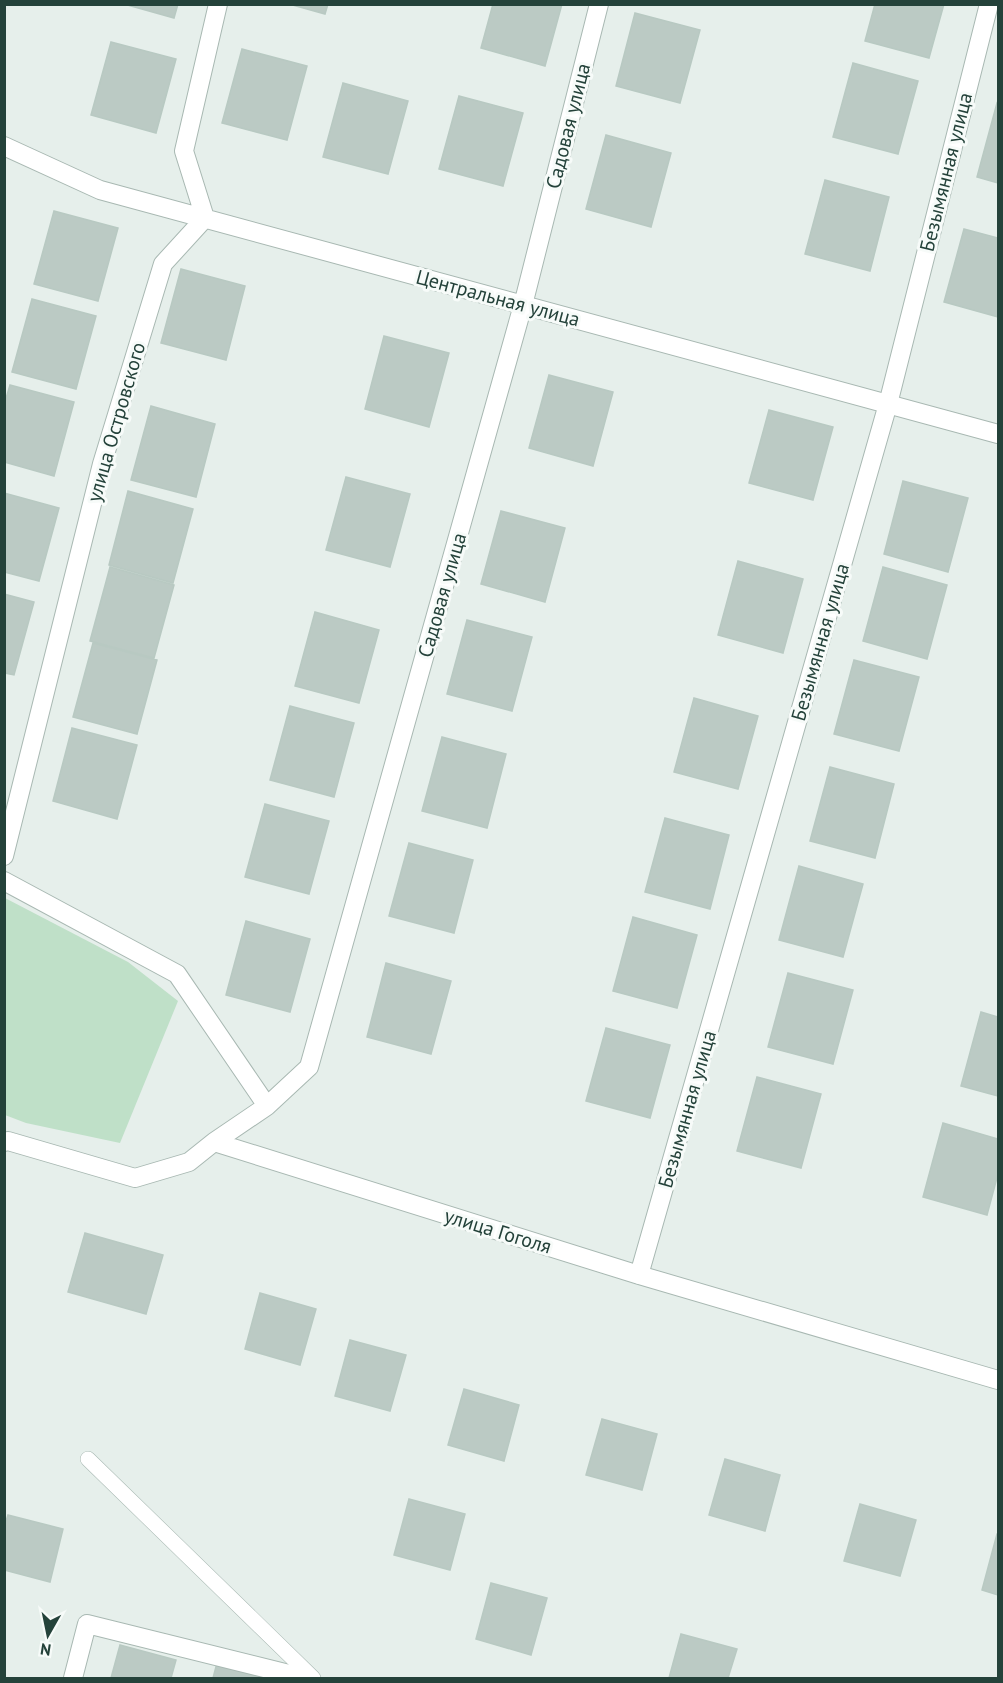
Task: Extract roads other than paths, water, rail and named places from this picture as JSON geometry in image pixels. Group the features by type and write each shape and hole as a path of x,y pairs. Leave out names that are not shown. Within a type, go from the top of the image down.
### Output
{"street":[{"path":"205,218 184,151 218,4"},
{"name":"Садовая улица","path":"214,1142 267,1106 309,1067 524,305 599,4"},
{"name":"Безымянная улица","path":"639,1275 888,404 989,4"},
{"name":"Центральная улица","path":"4,146 100,190 999,434"},
{"name":"улица Островского","path":"4,856 102,464 163,264 205,218"},
{"path":"4,881 177,974 267,1106"},
{"path":"4,1142 135,1178 189,1162 214,1142"},
{"name":"улица Гоголя","path":"214,1142 639,1275 998,1379"},
{"path":"73,1678 87,1624 305,1678"}],"lane":[{"path":"88,1459 313,1678"}]}
